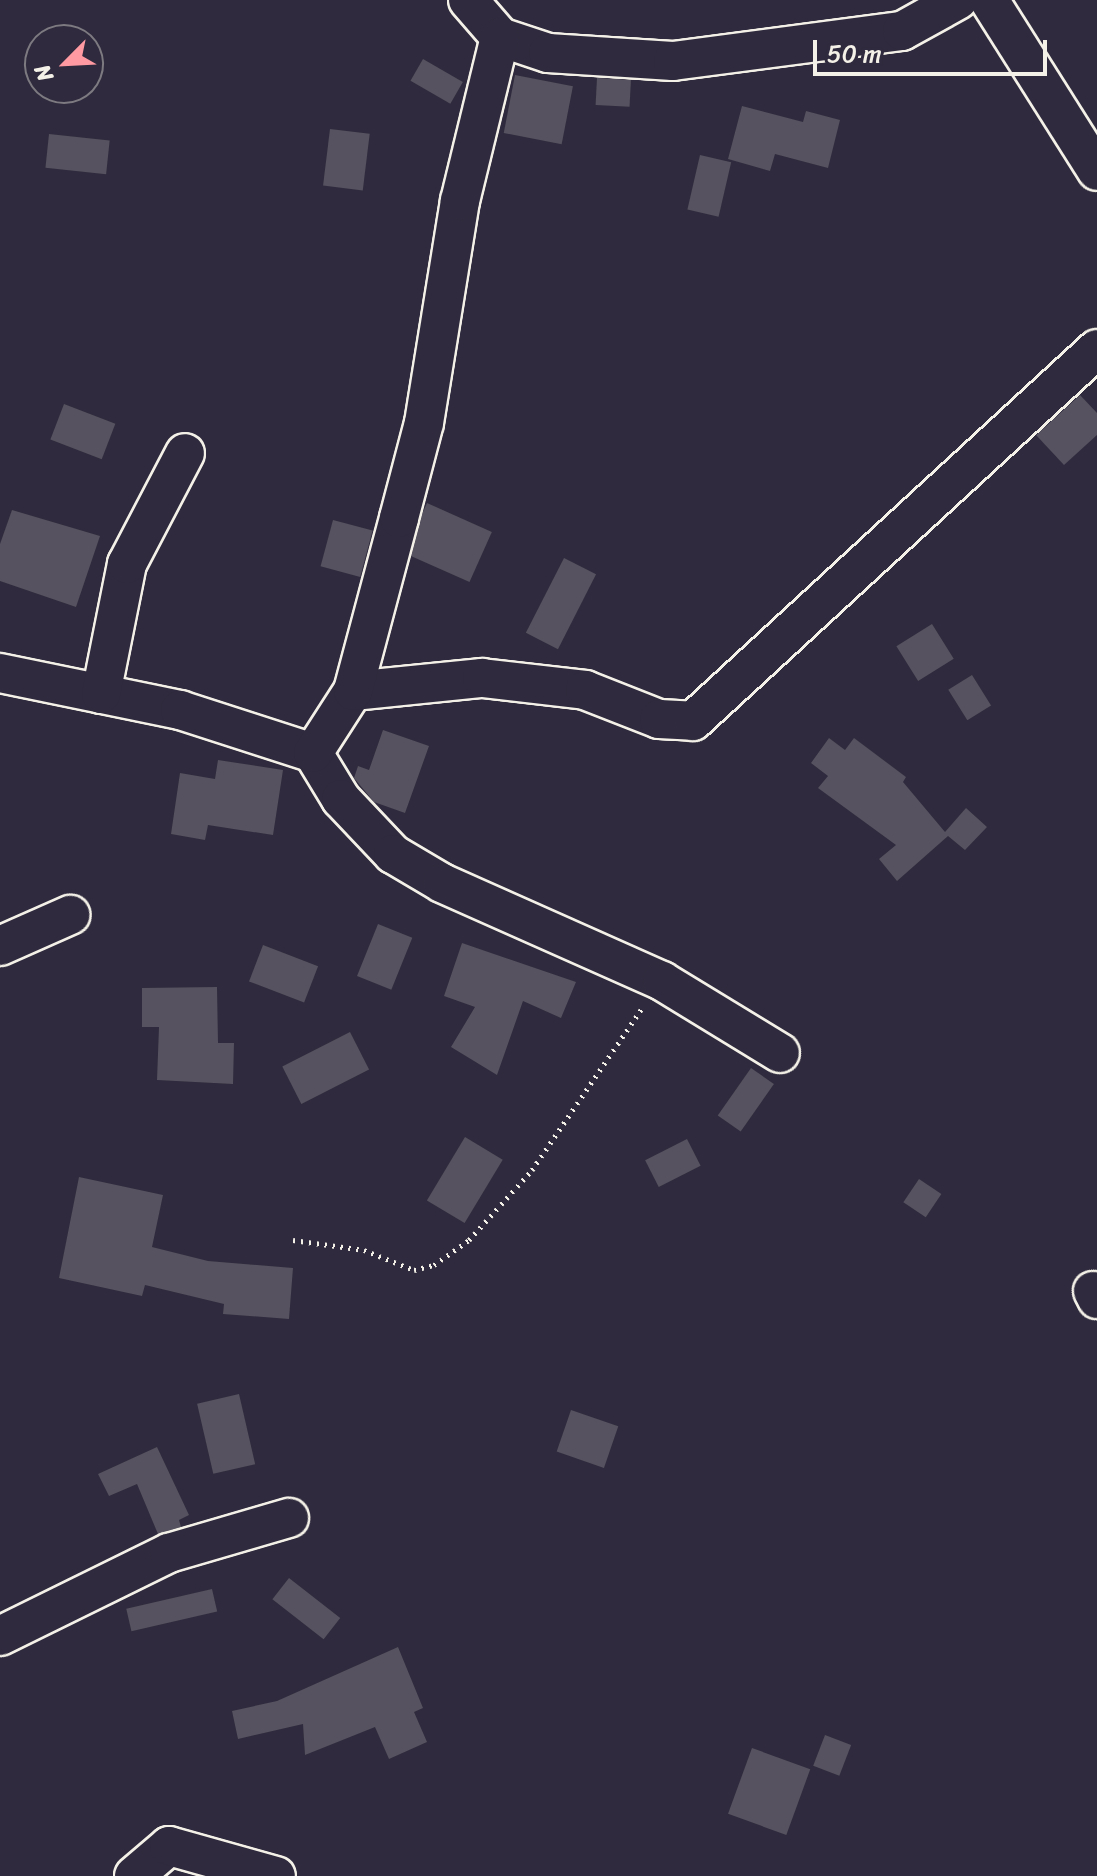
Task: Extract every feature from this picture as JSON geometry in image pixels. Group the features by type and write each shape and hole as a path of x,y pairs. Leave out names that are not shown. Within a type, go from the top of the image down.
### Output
{"street":[{"path":"468,0 500,37 548,53 723,59 902,31 958,0"},
{"path":"989,0 1097,171"},
{"path":"313,753 353,691 424,423 460,201 500,37"},
{"path":"353,691 482,678 585,690 659,719 693,721 876,546 1097,349"},
{"path":"101,694 127,564 185,453"},
{"path":"0,673 180,710 313,753 341,799 393,854 442,883 662,981 780,1053"},
{"path":"0,946 70,915"},
{"path":"0,1636 169,1553 289,1518"},
{"path":"134,1876 169,1846 276,1876"}],"path":[{"path":"293,1240 364,1250 414,1270 434,1265 469,1240 532,1170 662,981"}],"building":[{"path":"423,59 463,82 450,104 410,81"},
{"path":"515,75 573,86 562,144 504,133"},
{"path":"597,78 631,80 630,107 596,105"},
{"path":"742,106 803,122 806,111 840,120 828,168 775,154 770,171 728,159"},
{"path":"330,129 370,134 363,190 323,186"},
{"path":"49,134 110,140 106,174 45,168"},
{"path":"700,155 731,162 719,217 687,210"},
{"path":"1080,395 1097,413 1097,435 1064,465 1036,435"},
{"path":"64,404 115,424 102,459 50,439"},
{"path":"427,503 492,532 469,582 405,553"},
{"path":"12,510 100,536 76,607 0,581 0,544"},
{"path":"333,520 373,531 360,577 321,566"},
{"path":"564,558 596,574 558,649 526,633"},
{"path":"932,624 954,659 918,681 896,646"},
{"path":"972,675 991,706 967,720 948,690"},
{"path":"383,730 429,746 405,813 374,802 354,778 358,766 369,770"},
{"path":"829,738 845,750 854,738 906,777 903,782 945,832 966,808 987,827 965,850 948,836 897,881 879,859 896,845 818,788 828,776 811,763"},
{"path":"218,760 283,770 273,835 208,825 205,840 171,834 180,773 215,779"},
{"path":"378,924 412,938 391,990 357,976"},
{"path":"462,943 576,982 561,1018 523,1001 497,1075 451,1047 475,1007 444,996"},
{"path":"263,945 318,966 304,1003 249,981"},
{"path":"217,987 218,1043 234,1043 233,1084 157,1080 159,1027 142,1027 142,988"},
{"path":"350,1032 369,1069 301,1104 282,1067"},
{"path":"751,1068 774,1084 741,1132 718,1116"},
{"path":"465,1137 503,1160 465,1223 427,1200"},
{"path":"687,1139 701,1166 659,1187 645,1160"},
{"path":"79,1177 163,1195 152,1247 208,1261 293,1268 289,1319 223,1314 224,1304 145,1285 142,1296 59,1278"},
{"path":"919,1179 941,1194 926,1217 903,1202"},
{"path":"239,1394 255,1464 213,1474 197,1404"},
{"path":"571,1410 618,1426 604,1468 557,1452"},
{"path":"157,1447 189,1515 179,1520 181,1527 158,1534 137,1484 109,1496 98,1474"},
{"path":"289,1578 340,1618 324,1639 272,1599"},
{"path":"212,1589 217,1611 131,1631 126,1609"},
{"path":"398,1647 423,1708 414,1712 427,1742 389,1759 375,1727 305,1755 303,1724 238,1739 232,1711 277,1701"},
{"path":"825,1735 851,1745 839,1776 813,1766"},
{"path":"752,1748 810,1769 786,1835 728,1814"}]}
